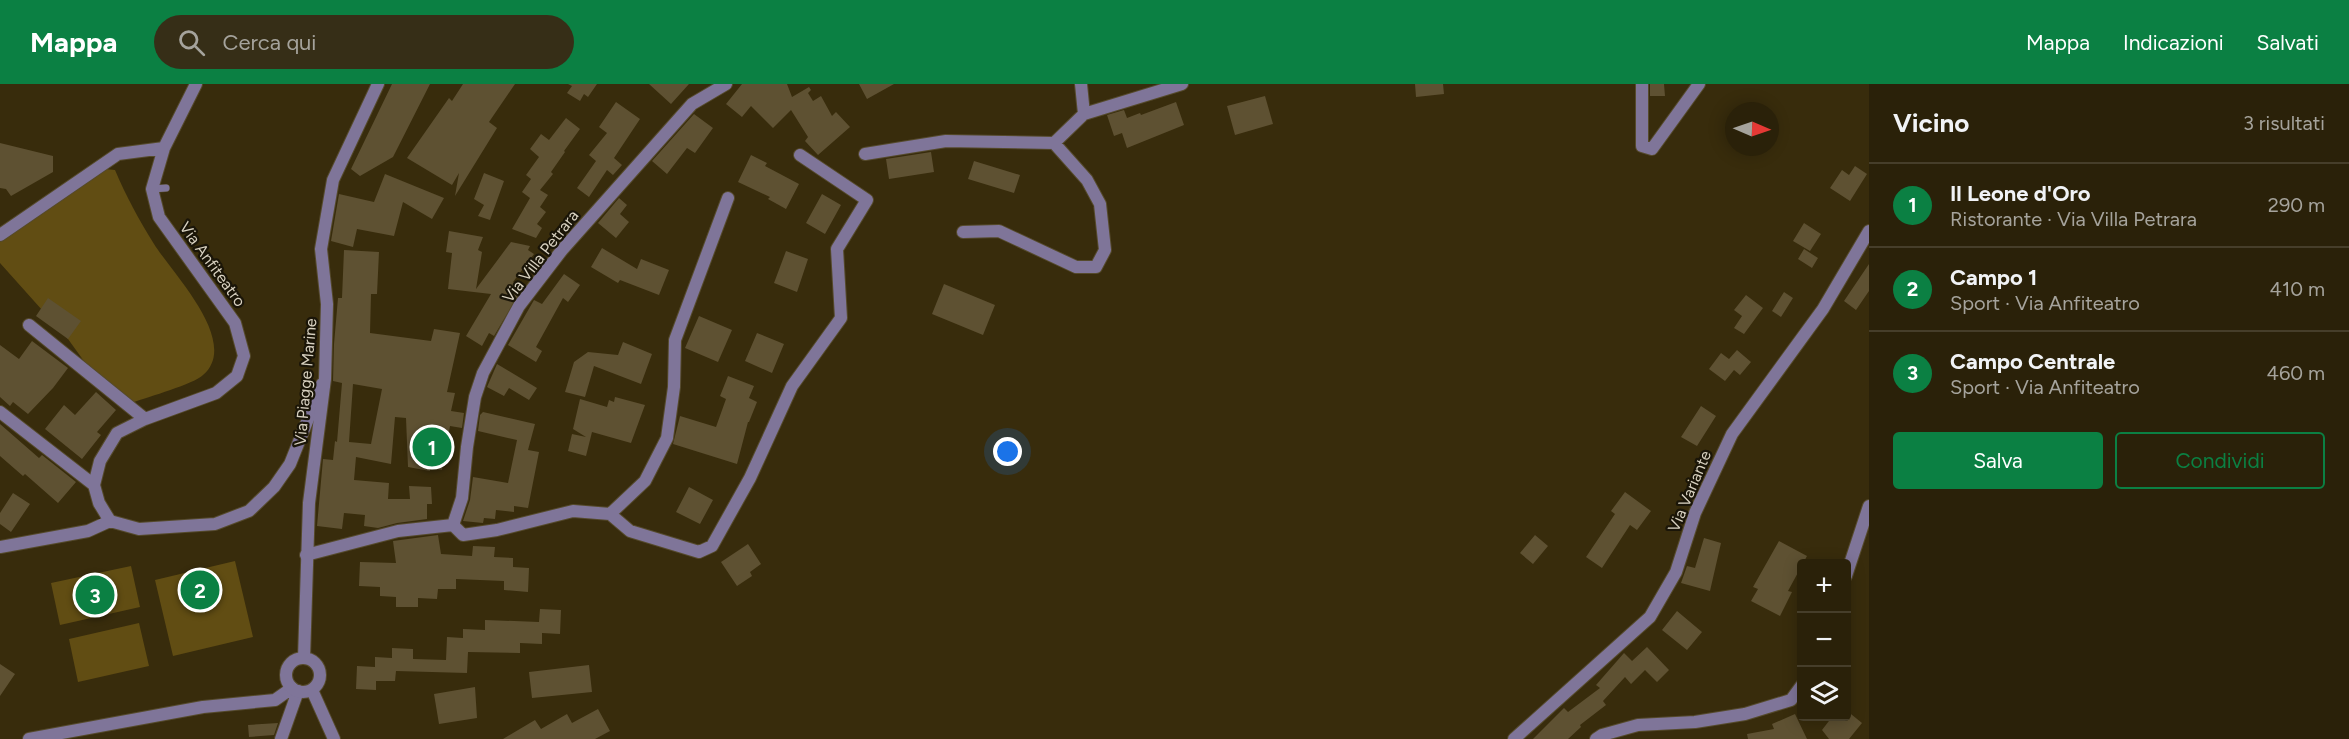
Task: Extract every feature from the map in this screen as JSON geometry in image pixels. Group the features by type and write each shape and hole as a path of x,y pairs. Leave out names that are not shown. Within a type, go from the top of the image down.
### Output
{"street":[{"name":"Via Anfiteatro","path":"94,485 100,461 117,434 145,418 216,393 237,376 244,356 235,323 159,217 153,189 164,148 196,84"},
{"name":"Via Piagge Marine","path":"304,658 309,503 325,379 327,304 321,249 333,180 378,84"},
{"name":"Via Villa Petrara","path":"453,525 462,498 467,447 478,389 483,373 519,306 562,250 692,104 726,84"},
{"path":"1081,84 1084,114"},
{"path":"865,154 946,141 1054,143 1084,114 1182,84"},
{"path":"1642,84 1642,146 1652,149 1699,84"},
{"path":"963,232 999,231 1076,267 1096,267 1105,250 1100,204 1087,180 1054,143"},
{"path":"0,235 118,154 164,148"},
{"path":"306,555 398,531 453,525 463,535 497,530 573,511 610,514 630,531 699,552 712,546 750,478 792,386 841,318 837,249 867,200 800,155"},
{"path":"610,514 645,481 667,438 674,387 675,340 728,198"},
{"name":"Via Variante","path":"1514,739 1650,617 1676,572 1695,513 1732,434 1823,309 1869,231"},
{"path":"29,325 145,418"},
{"path":"0,412 94,485 99,503 110,520 139,529 215,524 249,511 274,487 290,464 325,379"},
{"path":"1851,561 1869,506"},
{"path":"0,548 88,531 110,520"},
{"path":"29,739 203,707 275,700 295,690 312,690 317,686 320,674 315,663 304,658 294,660 287,670 288,683 295,690"},
{"path":"281,739 295,690"},
{"path":"312,690 334,739"},
{"path":"1596,739 1602,735 1638,726 1695,722 1745,714 1791,700 1797,692"}],"lane":[{"path":"153,189 166,188"}],"shaded area":[{"path":"105,169 115,170 148,235 200,308 214,345 213,361 198,379 134,402 86,364 68,339 0,263 0,242"},
{"path":"235,561 253,637 173,656 155,580"},
{"path":"131,566 140,607 60,625 51,583"},
{"path":"139,623 149,666 78,682 69,639"}],"building":[{"path":"392,84 430,84 393,157 360,176 351,169"},
{"path":"463,84 515,84 489,122 497,128 455,196 459,173 452,185 407,158 449,98 452,101"},
{"path":"568,84 597,84 588,97 584,94 580,101 567,93 572,86"},
{"path":"649,84 689,84 671,104"},
{"path":"742,84 787,84 792,97 809,87 811,90 808,93 813,101 821,96 832,116 836,112 850,127 818,155 805,141 808,137 791,110 773,128 751,106 742,117 726,104"},
{"path":"859,84 894,84 867,99"},
{"path":"1415,84 1443,84 1444,94 1416,97"},
{"path":"1650,84 1664,84 1665,96 1650,96"},
{"path":"1265,96 1273,124 1235,135 1227,106"},
{"path":"616,102 640,119 614,158 622,165 613,175 607,170 589,197 577,188 596,161 589,155 607,133 599,127"},
{"path":"1176,102 1184,125 1127,148 1122,133 1114,136 1107,115 1124,110 1127,118"},
{"path":"694,114 713,128 695,153 687,148 667,174 652,161"},
{"path":"566,118 580,129 551,172 553,174 540,190 548,195 540,207 546,212 537,224 542,228 536,238 512,229 530,198 522,192 531,179 526,175 539,157 530,149 541,134 549,140"},
{"path":"0,143 53,156 53,172 11,196 6,189 0,188"},
{"path":"931,152 934,172 889,179 886,159"},
{"path":"751,155 767,163 765,166 799,184 786,209 768,199 770,197 738,182"},
{"path":"974,161 1020,175 1014,193 968,179"},
{"path":"1855,166 1867,174 1850,201 1830,188 1842,170 1849,175"},
{"path":"484,173 504,181 490,220 478,216 484,205 474,199"},
{"path":"385,174 444,198 432,219 403,202 394,236 357,229 353,247 331,241 339,194 374,202"},
{"path":"822,194 841,205 825,234 806,223"},
{"path":"619,198 627,205 620,214 629,222 616,238 598,223"},
{"path":"1804,223 1821,234 1810,251 1793,241"},
{"path":"449,231 483,237 478,250 482,252 476,289 511,242 530,246 528,250 534,254 513,282 517,285 515,289 520,292 494,336 489,333 482,346 466,336 491,294 448,289 452,253 446,252"},
{"path":"602,248 637,269 641,259 669,270 659,295 620,280 618,283 591,267"},
{"path":"1804,249 1818,258 1812,268 1798,259"},
{"path":"344,250 379,252 377,294 371,294 370,333 431,341 434,329 460,333 447,392 455,393 451,411 464,413 462,428 450,426 442,470 430,468 430,471 408,467 406,418 395,417 391,464 356,457 354,480 389,483 388,499 410,499 409,486 431,487 432,504 427,504 427,519 378,528 364,526 365,515 344,513 342,529 317,526 323,459 333,460 335,441 337,442 342,383 333,381 334,344 338,298 342,298","holes":["353,384 382,389 371,444 349,442"]},
{"path":"786,251 808,259 797,292 774,283"},
{"path":"1869,264 1869,291 1856,310 1844,301"},
{"path":"564,274 580,285 568,302 563,298 536,347 542,351 536,362 508,345 534,300 542,304"},
{"path":"944,284 995,305 983,335 932,314"},
{"path":"1784,292 1793,298 1781,317 1772,311"},
{"path":"1746,295 1763,308 1744,334 1734,328 1742,316 1734,310"},
{"path":"48,298 81,321 68,339 36,316"},
{"path":"699,316 732,330 718,362 685,348"},
{"path":"757,333 784,344 772,373 745,361"},
{"path":"32,341 68,368 53,388 28,414 13,402 10,406 0,397 0,345 19,359"},
{"path":"623,342 652,354 641,384 594,366 585,397 565,392 574,362 588,352 618,355"},
{"path":"1737,350 1751,362 1740,375 1734,370 1725,381 1709,369 1721,353 1729,359"},
{"path":"497,364 537,388 529,400 509,388 504,396 487,387"},
{"path":"728,376 754,386 749,398 757,402 748,422 737,464 673,444 680,416 716,427 726,399 720,396"},
{"path":"96,392 116,410 97,432 101,435 82,459 45,429 64,405 75,415"},
{"path":"615,397 645,405 631,443 592,432 586,456 568,451 572,434 586,437 573,429 580,399 607,407 609,400 614,402"},
{"path":"1701,406 1716,416 1697,446 1681,437"},
{"path":"483,412 535,424 528,450 539,452 528,508 514,506 514,512 496,510 495,519 484,518 483,523 463,521 470,500 473,477 508,483 517,440 478,431 480,415"},
{"path":"0,424 39,458 42,455 76,482 58,503 0,456"},
{"path":"689,487 713,500 700,524 676,512"},
{"path":"1625,492 1651,511 1637,530 1630,525 1602,568 1586,557 1615,514 1611,511"},
{"path":"13,493 30,504 11,532 0,524 0,513"},
{"path":"438,535 441,554 472,556 473,546 495,547 494,557 513,558 513,567 529,568 528,592 504,590 504,581 456,579 456,589 438,589 437,599 418,598 418,607 396,607 396,597 380,596 380,587 359,586 360,562 396,563 393,541"},
{"path":"1535,535 1548,546 1533,564 1520,553"},
{"path":"1704,538 1721,543 1710,591 1681,583 1687,566 1695,568"},
{"path":"1779,541 1807,556 1805,559 1797,559 1797,574 1788,591 1792,592 1780,616 1751,601 1758,589 1753,587"},
{"path":"748,544 761,564 750,572 752,576 737,586 721,562"},
{"path":"540,609 561,610 560,634 542,633 542,644 520,643 520,653 468,652 467,673 396,671 395,681 376,681 376,690 356,689 357,666 375,667 375,657 392,658 392,648 413,649 413,659 446,660 447,637 463,638 463,629 485,630 485,620 539,622"},
{"path":"1677,611 1702,632 1687,650 1662,630"},
{"path":"1647,647 1669,670 1657,682 1645,670 1631,684 1625,677 1603,701 1606,705 1580,725 1581,727 1568,739 1533,739 1564,708 1568,712 1600,688 1596,685 1624,653 1632,661"},
{"path":"0,664 15,674 0,696"},
{"path":"589,665 592,692 532,698 529,672"},
{"path":"475,687 477,718 439,724 434,694"},
{"path":"598,709 610,731 595,739 503,739 535,720 541,729 567,714 572,723"},
{"path":"1795,714 1807,739 1748,739 1747,734 1774,729 1772,724"},
{"path":"1851,714 1862,723 1849,739 1829,739 1822,730 1829,721 1851,721"},
{"path":"278,723 274,735 249,737 248,725"}],"place":[{"name":"Il Leone d'Oro","path":"432,447"},
{"name":"Campo 1","path":"200,590"},
{"name":"Campo Centrale","path":"95,595"}]}
